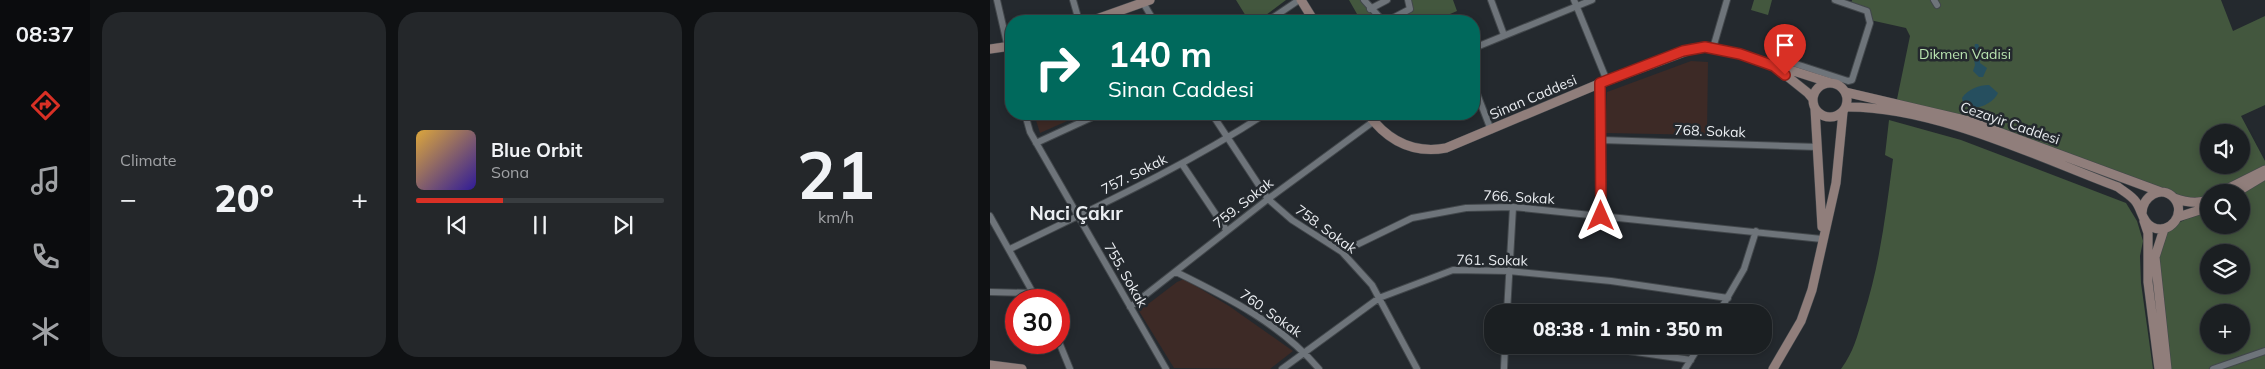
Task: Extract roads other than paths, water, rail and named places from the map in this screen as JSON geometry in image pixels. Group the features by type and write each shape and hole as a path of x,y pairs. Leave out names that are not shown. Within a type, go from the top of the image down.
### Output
{"main road":[{"path":"1300,0 1310,15"},
{"path":"1106,15 1145,1"},
{"path":"990,49 1005,47"},
{"name":"Sinan Caddesi","path":"1373,120 1400,144 1429,150 1455,145 1604,82 1695,48 1712,48 1740,54 1832,83"},
{"name":"Sinan Caddesi","path":"1774,66 1813,99"},
{"path":"1772,369 1803,313 1812,290 1836,183 1847,97 1845,92 1832,83 1817,89 1813,99 1818,147 1822,239"},
{"name":"Cezayir Caddesi","path":"1845,92 1965,129 2118,188 2130,195 2137,203 2142,216"},
{"name":"Cezayir Caddesi","path":"1844,110 1864,107 1899,108 1969,121 2162,192"},
{"path":"1815,109 1818,113 1828,118 1838,115 1844,110"},
{"path":"2239,184 2262,174"},
{"path":"2248,184 2262,174"},
{"path":"2159,369 2148,282 2148,233 2142,216 2144,202 2152,194 2162,192 2174,198 2200,201"},
{"path":"2174,198 2178,205 2178,217"},
{"path":"2167,369 2154,257 2164,229 2178,217 2200,210"},
{"path":"2142,216 2152,227 2164,229"},
{"path":"993,367 1022,369"}],"street":[{"path":"997,0 1005,28"},
{"path":"1073,0 1077,15"},
{"path":"1277,15 1300,0"},
{"path":"1364,0 1377,15"},
{"path":"1370,8 1387,0"},
{"path":"1398,15 1410,9 1408,0"},
{"path":"1491,0 1504,36"},
{"path":"1480,46 1575,3 1592,0"},
{"path":"1712,48 1727,0"},
{"path":"1774,66 1783,63 1793,63 1848,81 1852,80 1870,23 1867,11 1835,0"},
{"path":"1145,1 1151,15"},
{"path":"1575,3 1604,82 1601,140 1601,216"},
{"path":"1480,102 1491,130"},
{"name":"755. Sokak","path":"1027,120 1036,143 1166,369"},
{"path":"1036,143 1086,120"},
{"name":"758. Sokak","path":"1216,120 1268,199 1292,220 1342,252 1372,285 1417,369"},
{"name":"757. Sokak","path":"1010,249 1182,164 1256,120"},
{"name":"759. Sokak","path":"1130,307 1368,120"},
{"name":"768. Sokak","path":"1601,140 1818,147"},
{"path":"1182,164 1227,231"},
{"path":"1507,304 1513,207"},
{"name":"766. Sokak","path":"1342,252 1412,218 1466,208 1513,207 1822,239"},
{"path":"990,216 1031,289"},
{"path":"1724,304 1744,269 1756,231"},
{"name":"761. Sokak","path":"1282,369 1379,298 1453,270 1509,271 1611,281 1728,298"},
{"name":"760. Sokak","path":"1176,272 1240,304 1305,352 1319,369"},
{"path":"990,292 1005,292"},
{"path":"2213,369 2265,351"},
{"path":"1064,354 1070,369"},
{"path":"1504,369 1505,354"},
{"path":"1649,354 1691,360"},
{"path":"1685,369 1695,354"}],"water":[{"path":"1975,44 1978,44 1981,51 1980,63 1987,68 1983,77 1979,77 1973,71 1975,65 1973,53"},
{"path":"1989,85 1998,93 1996,97 1983,106 1973,108 1964,105 1962,98 1967,92"}],"district":[{"name":"Naci Çakır","path":"1076,213"}],"park label":[{"name":"Dikmen Vadisi","path":"1965,54"}]}
